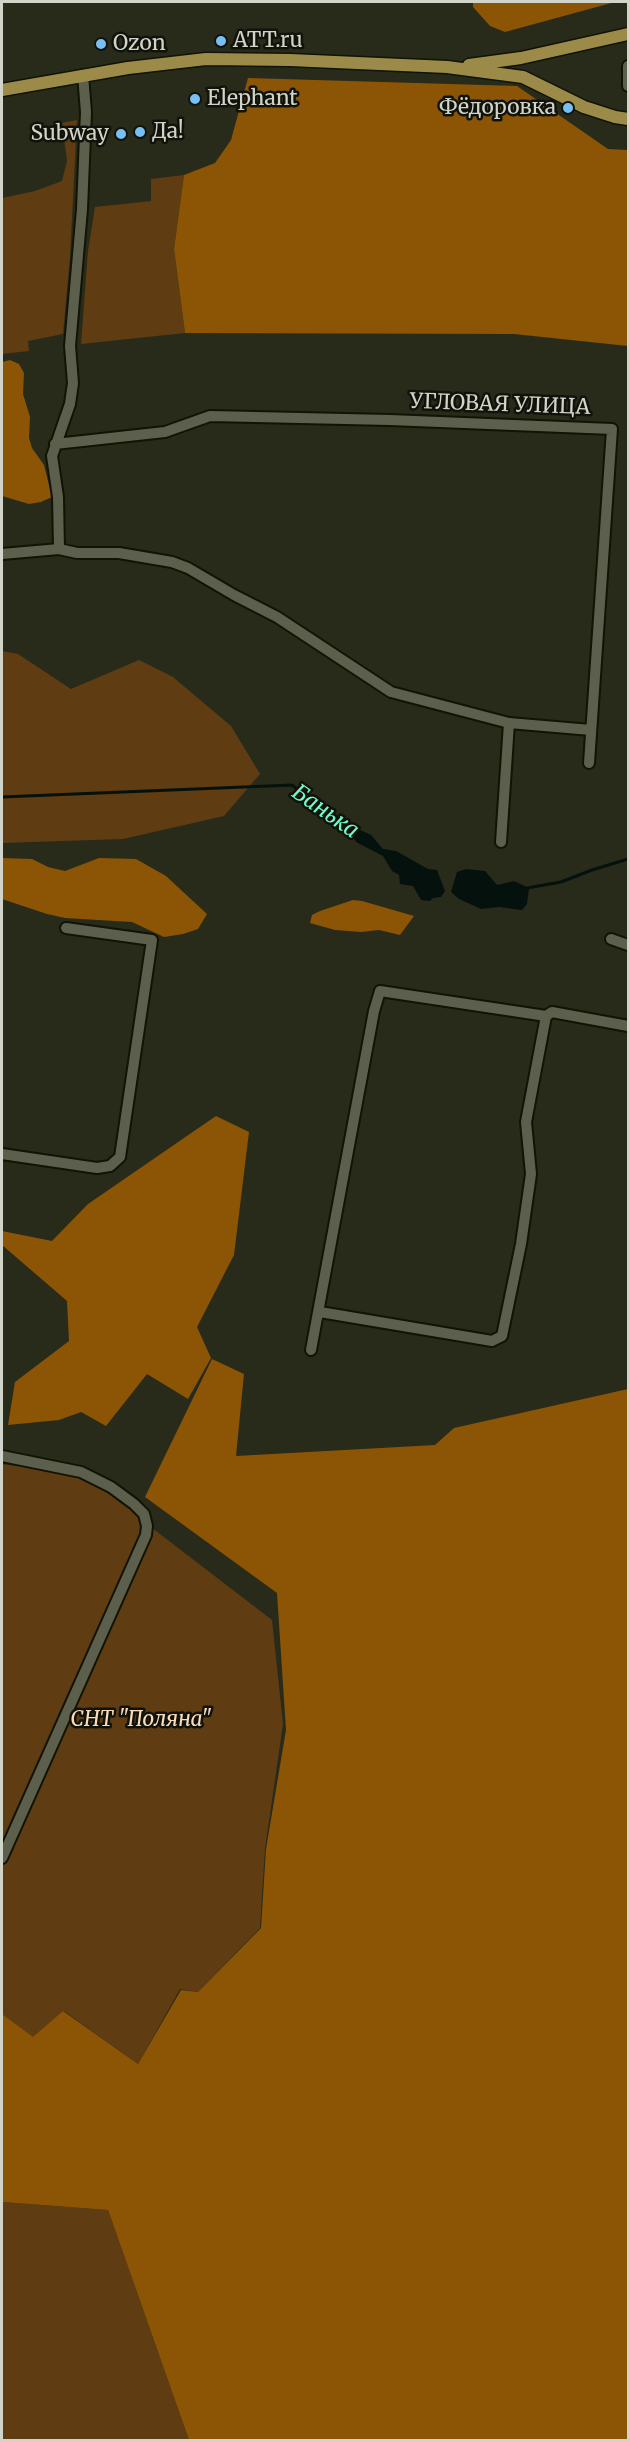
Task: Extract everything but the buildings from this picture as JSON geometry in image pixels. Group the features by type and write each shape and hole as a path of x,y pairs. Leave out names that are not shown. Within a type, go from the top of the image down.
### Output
{"main road":[{"path":"447,67 521,58 628,34"},
{"path":"2,90 128,68 206,59 447,67 523,77 584,107 628,119"}],"street":[{"path":"628,66 628,86"},
{"path":"59,549 58,496 52,456 54,444 70,404 73,383 70,346 82,209 86,112 83,75"},
{"name":"УГЛОВАЯ УЛИЦА","path":"54,444 165,432 210,416 390,420 612,429 589,763"},
{"path":"2,554 59,549 77,553 119,553 172,562 188,568 234,596 277,617 391,692 509,723 591,730"},
{"path":"501,842 509,723"},
{"path":"2,1154 97,1168 110,1166 120,1157 152,940 66,928"},
{"path":"611,939 628,945"},
{"path":"311,1350 374,1011 380,991 546,1016 552,1012 628,1026"},
{"path":"320,1311 492,1341 502,1336 521,1244 531,1174 526,1122 546,1016"},
{"path":"2,1456 81,1472 111,1487 134,1504 144,1514 147,1526 146,1535 2,1858"}],"green space":[{"path":"77,120 70,257 63,334 28,341 29,351 2,354 2,198 35,191 62,181 67,161 62,123"},
{"path":"184,175 174,249 185,333 81,344 88,251 95,207 151,201 151,179"},
{"path":"2,651 18,654 71,689 139,660 173,677 231,726 260,774 224,816 123,839 2,843"},
{"name":"СНТ \"Поляна\"","path":"2,1464 68,1473 106,1490 133,1506 143,1521 272,1620 283,1724 265,1849 260,1928 198,1992 180,1989 138,2064 64,2011 33,2038 2,2014"},
{"path":"2,2202 108,2210 189,2440 2,2440"}],"shaded area":[{"path":"473,2 615,2 505,32 490,26 473,7"},
{"path":"248,78 517,86 608,149 628,150 628,346 514,334 185,333 174,249 184,175 215,163 231,140"},
{"path":"10,360 19,364 24,373 23,394 30,417 29,438 32,448 44,465 52,497 41,502 29,504 2,496 2,362"},
{"path":"358,829 371,835 383,849 396,851 428,869 437,870 445,891 441,897 430,901 421,900 413,886 400,884 399,875 392,871 383,856 356,842 352,835 353,831"},
{"path":"2,858 32,859 48,867 65,871 99,858 136,859 166,876 207,914 198,929 164,937 132,922 65,918 47,914 2,899"},
{"path":"466,869 485,871 497,885 514,881 529,888 527,904 522,910 499,907 481,909 459,899 451,892 457,872"},
{"path":"353,900 414,916 400,935 379,930 361,932 335,930 310,923 312,915"},
{"path":"216,1116 249,1132 234,1255 197,1327 211,1358 188,1399 147,1374 106,1426 81,1412 59,1420 8,1425 15,1382 69,1341 67,1301 2,1245 2,1231 52,1241 88,1204"},
{"path":"212,1359 244,1374 236,1456 435,1445 454,1428 628,1389 628,2440 189,2440 108,2210 2,2202 2,2014 33,2037 63,2011 138,2064 181,1990 198,1992 261,1928 266,1849 286,1730 277,1593 145,1497"}],"waterway":[{"name":"Банька","path":"2,797 292,785 356,833"},
{"name":"Банька","path":"527,888 561,882 628,859"}],"place":[{"name":"ATT.ru","path":"221,41"},
{"name":"Ozon","path":"101,44"},
{"name":"Elephant","path":"195,99"},
{"name":"Фёдоровка","path":"568,108"},
{"name":"Да!","path":"140,132"},
{"name":"Subway","path":"121,134"}]}
